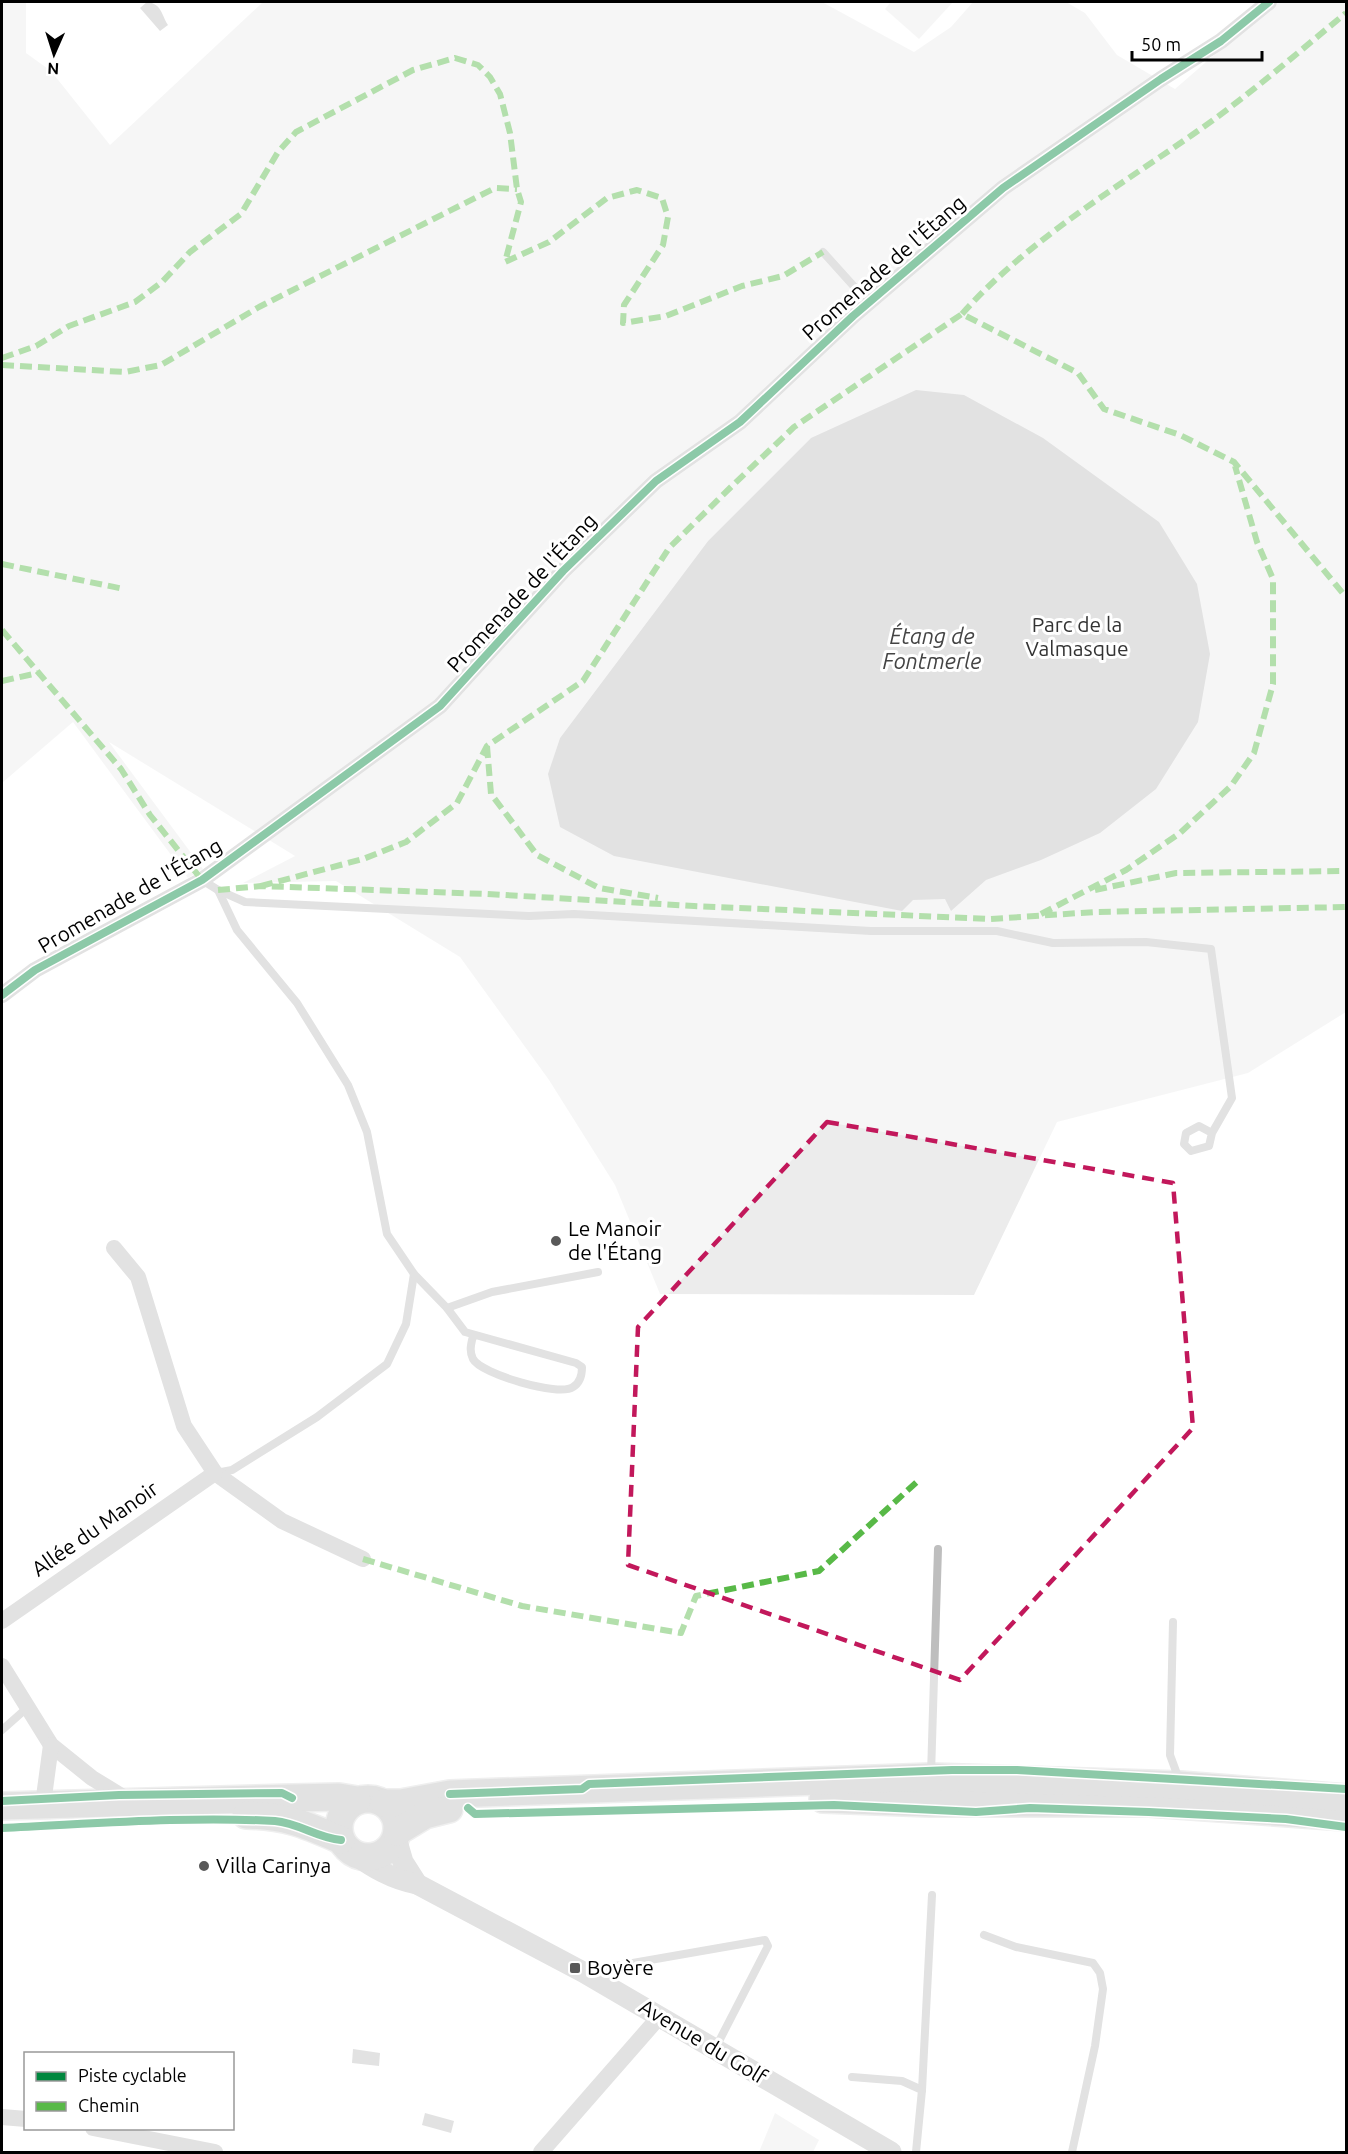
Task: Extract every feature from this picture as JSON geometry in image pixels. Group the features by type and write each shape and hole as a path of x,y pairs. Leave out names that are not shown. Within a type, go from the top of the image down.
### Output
{"main road":[{"path":"1347,1798 1180,1785 931,1790 450,1794 401,1803 384,1803 366,1798 357,1800 349,1805 339,1821 346,1847 373,1857 390,1847 396,1835 425,1815 452,1809 842,1799 931,1790 1347,1817"},
{"path":"2,1806 339,1797 357,1800"},
{"path":"384,1803 395,1815 396,1835"},
{"path":"43,1804 81,1818"},
{"name":"Avenue du Golf","path":"2,1821 207,1814 275,1816 298,1821 346,1847"}],"street":[{"name":"Promenade de l'Étang","path":"2,995 34,970 202,880 440,706 563,571 656,481 740,422 868,302 1003,188 1161,79 1221,41 1269,2"},
{"path":"114,1248 138,1277 184,1426 215,1473 282,1521 363,1559"},
{"name":"Allée du Manoir","path":"2,1621 215,1473"},
{"path":"2,1666 51,1745 92,1778 128,1801"},
{"path":"43,1804 51,1745"},
{"path":"396,1835 403,1862 417,1884"},
{"name":"Avenue du Golf","path":"346,1847 380,1872 396,1880 417,1884 583,1972 891,2152"},
{"path":"541,2152 660,2016"},
{"path":"2,2117 24,2119"},
{"path":"103,2130 215,2152"}],"lane":[{"path":"823,252 868,302"},
{"path":"202,880 245,902 529,916 574,914 871,932 997,931 1053,943 1146,942 1211,949 1232,1098 1212,1132"},
{"path":"218,890 237,930 297,1003 348,1085 367,1132 387,1234 414,1274 447,1308 465,1332 576,1363 582,1367 580,1379 574,1387 560,1390 488,1372 474,1360 470,1350 473,1336"},
{"path":"447,1308 492,1292 598,1272"},
{"path":"215,1473 232,1470 317,1417 387,1364 406,1324 414,1274"},
{"path":"931,1790 938,1549"},
{"path":"1173,1622 1170,1755 1180,1778 1180,1785"},
{"path":"2,1730 28,1707"},
{"path":"916,2152 922,2090 932,1895"},
{"path":"984,1935 1016,1947 1093,1963 1100,1973 1103,1989 1095,2046 1072,2152"},
{"path":"583,1972 765,1940 768,1946 715,2049"},
{"path":"852,2077 902,2081 922,2090"}],"highlighted area":[{"path":"827,1122 1173,1183 1193,1428 960,1680 628,1565 638,1327"}],"green space":[{"name":"Parc de la Valmasque","path":"2,2 26,2 26,53 51,71 110,145 263,2 822,2 914,52 951,27 973,2 1066,2 1085,13 1117,55 1175,89 1275,2 1346,2 1346,1012 1248,1073 1057,1122 974,1295 660,1294 615,1185 549,1080 460,957 336,881 243,883 295,856 109,742 203,869 188,878 73,722 2,783","holes":["811,438 552,763 560,738 708,541"]},
{"path":"891,2 953,2 919,39 885,9"},
{"path":"775,2113 819,2140 813,2152 759,2152"}],"water":[{"path":"147,2 158,7 168,25 160,31 140,8"},
{"name":"Étang de Fontmerle","path":"916,390 964,395 1043,438 1159,522 1197,584 1210,654 1198,722 1156,789 1100,833 1041,860 986,880 951,911 945,899 913,900 902,911 614,856 560,827 548,774 560,738 708,541 811,438"},
{"path":"353,2049 380,2053 379,2066 352,2063"},
{"path":"425,2113 454,2121 451,2133 422,2125"}],"marked path":[{"path":"962,314 1014,263 1042,240 1232,106 1346,13"},
{"path":"2,358 36,346 69,326 135,302 162,282 190,252 241,214 278,152 296,132 413,70 455,58 478,65 490,77 500,94 510,133 517,189 521,202 505,262 549,242 607,198 637,190 662,198 668,217 663,245 624,305 623,323 666,316 742,286 783,276 823,252"},
{"path":"2,365 125,372 161,365 259,307 495,188 517,189"},
{"path":"261,886 363,859 406,842 457,803 487,746 583,681 669,548 733,485 794,427 962,314 1078,373 1104,409 1180,435 1234,462 1346,597"},
{"path":"1041,914 1126,870 1180,833 1231,786 1254,753 1273,684 1273,579 1257,542 1235,466"},
{"path":"2,564 124,589"},
{"path":"2,630 121,769 150,815 202,880"},
{"path":"2,681 38,673"},
{"path":"487,746 491,794 537,855 599,888 658,898"},
{"path":"1095,890 1176,873 1346,871"},
{"path":"218,890 261,886 487,894 990,919 1095,912 1346,907"},
{"path":"363,1559 522,1606 681,1633 696,1596 819,1571 919,1480"}],"cycle path":[{"path":"2,995 35,970 202,880 440,706 563,571 656,481 740,422 853,316 1003,188 1161,79 1221,41 1269,2"},
{"path":"450,1794 582,1789 589,1784 952,1770 1017,1770 1346,1789"},
{"path":"2,1801 119,1795 282,1793 292,1798"},
{"path":"468,1808 475,1814 834,1805 976,1812 1030,1808 1286,1819 1346,1827"},
{"path":"2,1828 207,1819 275,1821 341,1840"}],"place":[{"name":"Le Manoir de l'Étang","path":"556,1241"},
{"name":"Villa Carinya","path":"204,1866"},
{"name":"Boyère","path":"575,1968"}]}
